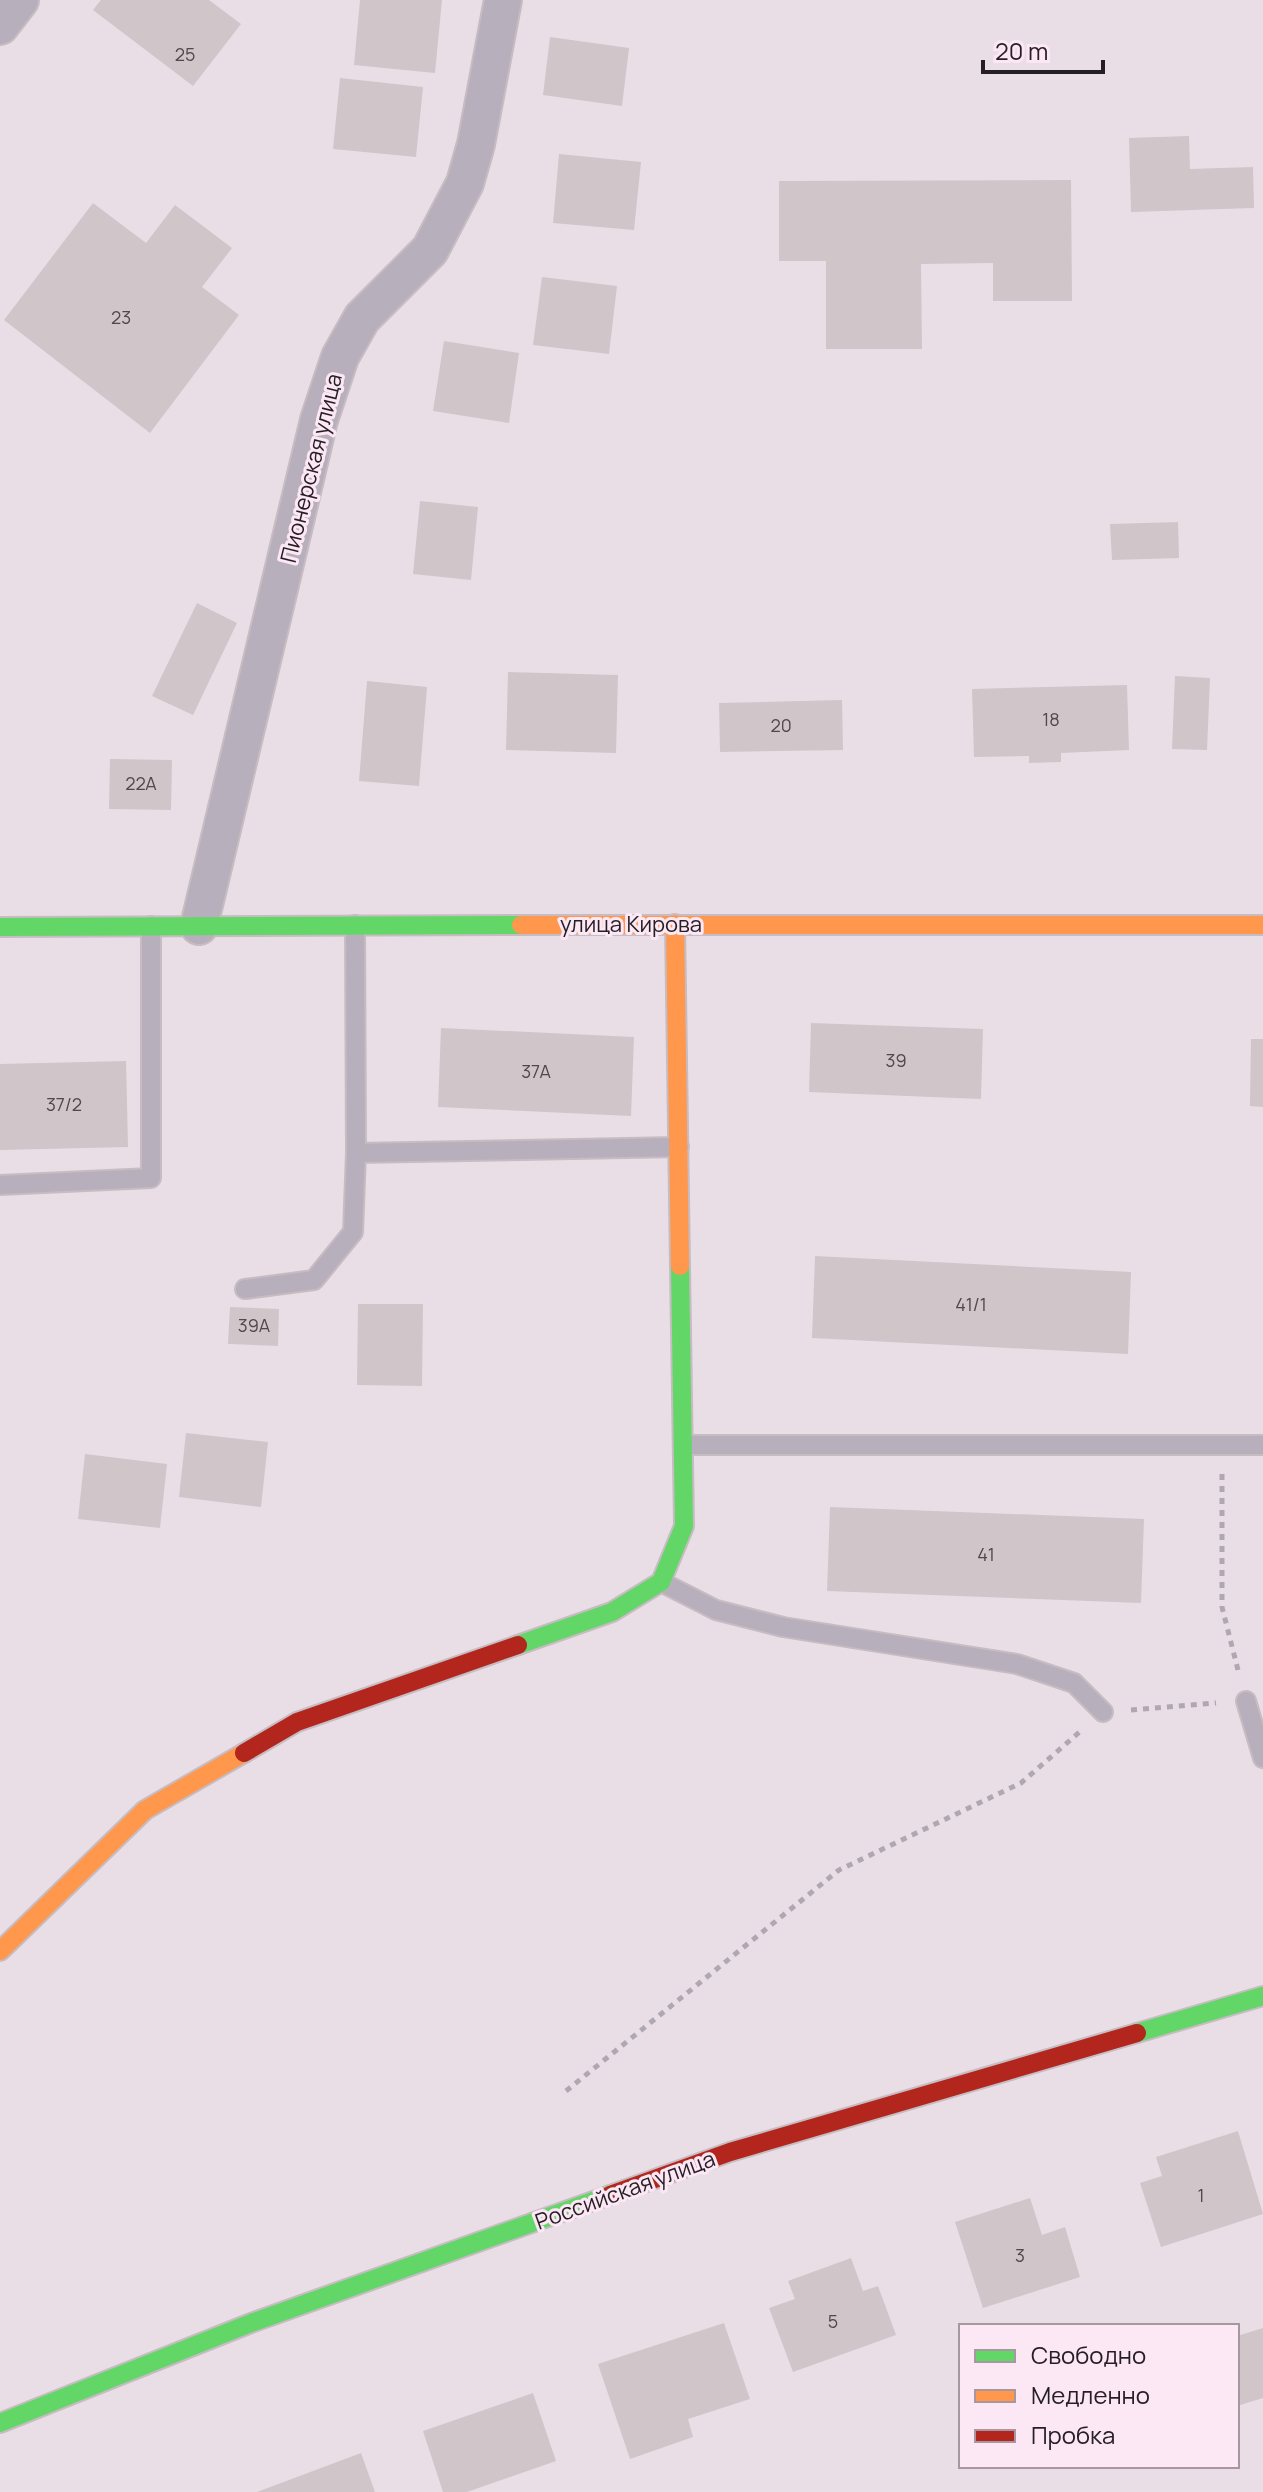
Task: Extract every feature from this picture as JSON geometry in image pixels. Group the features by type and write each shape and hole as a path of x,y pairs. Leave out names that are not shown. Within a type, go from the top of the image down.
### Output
{"street":[{"path":"0,26 20,0"},
{"name":"Пионерская улица","path":"199,926 319,420 340,357 362,318 430,250 465,183 476,144 503,0"},
{"path":"0,1951 145,1810 297,1722 612,1612 661,1582 684,1526 675,924"},
{"name":"улица Кирова","path":"0,927 1263,925"},
{"name":"Российская улица","path":"0,2423 251,2323 730,2152 1263,1996"}],"lane":[{"path":"245,1289 314,1280 353,1232 356,1153 355,925"},
{"path":"0,1185 151,1178 151,926"},
{"path":"356,1153 679,1147"},
{"path":"683,1445 1263,1445"},
{"path":"661,1582 716,1610 783,1627 1017,1664 1074,1683 1103,1712"},
{"path":"1246,1701 1263,1758"}],"path":[{"path":"566,2091 839,1870 1021,1783 1103,1712 1246,1701 1222,1607 1222,1445"}],"building":[{"path":"101,0 209,0 241,24 193,86 93,10"},
{"path":"360,0 442,0 435,73 354,65"},
{"path":"550,37 629,48 622,106 543,95"},
{"path":"340,78 423,87 416,157 333,149"},
{"path":"1189,136 1190,169 1253,167 1254,208 1131,212 1129,138"},
{"path":"559,154 641,162 634,230 553,223"},
{"path":"1071,180 1072,301 993,301 993,263 921,264 922,349 826,349 826,261 779,261 779,181"},
{"path":"93,203 146,243 175,205 232,248 202,287 239,315 150,433 4,320"},
{"path":"542,277 617,286 609,354 533,345"},
{"path":"444,341 519,353 509,423 433,411"},
{"path":"420,501 478,507 471,580 413,574"},
{"path":"1178,522 1179,558 1112,560 1110,524"},
{"path":"197,603 237,623 193,715 152,696"},
{"path":"508,672 618,675 616,753 506,750"},
{"path":"1175,676 1210,678 1207,750 1172,749"},
{"path":"367,681 427,687 419,786 359,781"},
{"path":"1127,685 1129,750 1061,753 1061,762 1029,763 1029,756 974,757 972,689"},
{"path":"842,700 843,750 720,752 719,703"},
{"path":"110,759 172,760 171,810 109,809"},
{"path":"811,1023 983,1029 981,1099 809,1092"},
{"path":"441,1028 634,1037 631,1116 438,1107"},
{"path":"1251,1039 1263,1039 1263,1107 1250,1106"},
{"path":"126,1061 128,1147 0,1150 0,1064"},
{"path":"815,1256 1131,1272 1128,1354 812,1338"},
{"path":"358,1304 423,1304 422,1386 357,1385"},
{"path":"230,1307 279,1309 278,1346 228,1344"},
{"path":"186,1433 268,1442 261,1507 179,1497"},
{"path":"85,1454 167,1464 160,1528 78,1519"},
{"path":"830,1507 1144,1519 1141,1603 827,1591"},
{"path":"1238,2131 1263,2214 1161,2247 1140,2183 1162,2176 1156,2157"},
{"path":"1030,2198 1042,2235 1065,2227 1080,2277 983,2308 955,2222"},
{"path":"851,2258 863,2291 878,2286 896,2335 793,2372 769,2308 795,2299 788,2281"},
{"path":"724,2323 750,2399 688,2419 693,2437 630,2459 598,2364"},
{"path":"1263,2328 1263,2398 1239,2405 1239,2335"},
{"path":"533,2393 556,2461 467,2492 443,2492 423,2431"},
{"path":"361,2453 375,2492 257,2492"}],"traffic: fast":[{"path":"0,927 521,925"},
{"path":"518,1645 612,1612 661,1582 684,1526 680,1266"},
{"path":"1137,2033 1263,1996"},
{"path":"0,2423 251,2323 610,2195"}],"traffic: slow":[{"path":"675,924 680,1266"},
{"path":"521,925 1263,925"},
{"path":"0,1951 145,1810 244,1753"}],"traffic: jam":[{"path":"244,1753 297,1722 518,1645"},
{"path":"610,2195 730,2152 1137,2033"}]}
